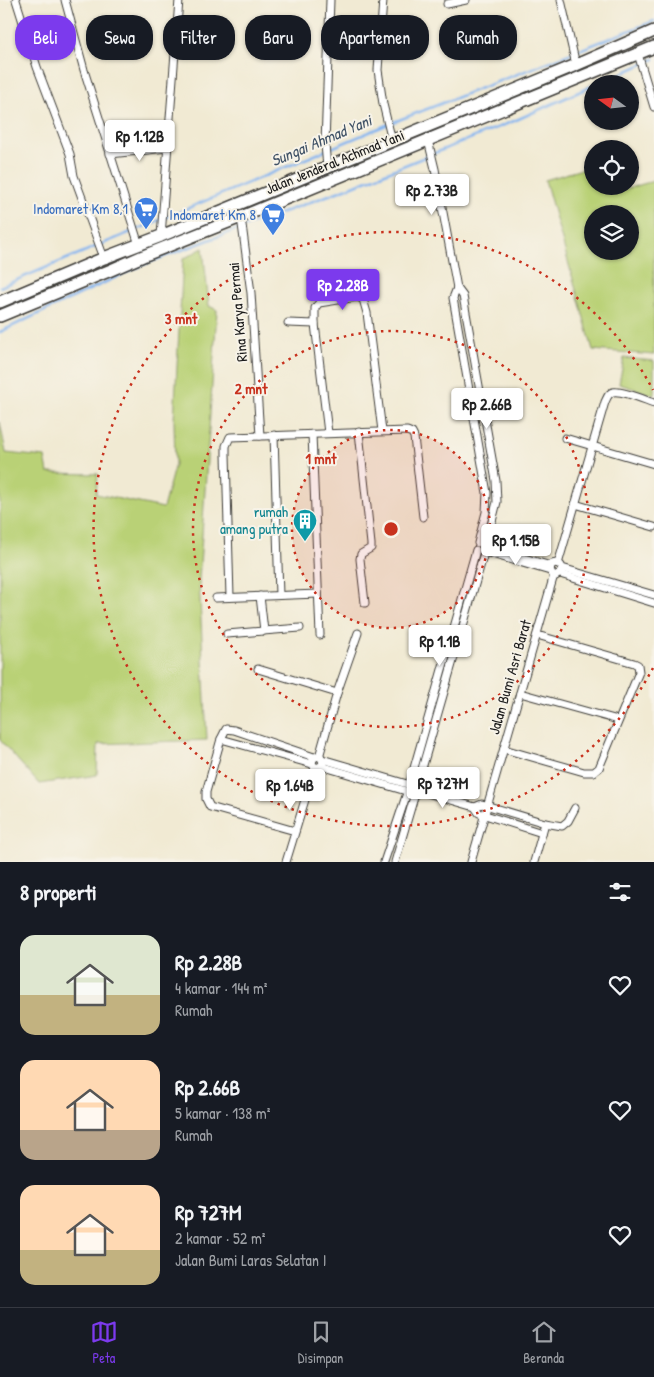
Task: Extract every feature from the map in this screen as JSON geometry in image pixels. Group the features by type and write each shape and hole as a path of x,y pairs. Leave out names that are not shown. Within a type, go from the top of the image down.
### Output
{"highway":[{"name":"Jalan Jenderal Achmad Yani","path":"0,316 241,217 300,186 327,168 654,32"},
{"name":"Jalan Jenderal Achmad Yani","path":"0,302 161,236 428,140 654,47"}],"street":[{"path":"16,0 37,68 70,154 74,176 104,258"},
{"path":"64,0 139,245"},
{"path":"161,236 179,0"},
{"path":"327,168 325,144 330,0"},
{"path":"383,0 378,70 383,104 392,141"},
{"path":"447,4 466,0"},
{"path":"561,0 576,65"},
{"path":"638,54 654,108"},
{"path":"384,862 411,788 485,549 497,502 494,465 463,296 457,288 428,140"},
{"path":"110,154 167,148"},
{"name":"Rina Karya Permai","path":"241,217 251,293 260,436"},
{"path":"395,862 411,788 486,512 486,487 453,298 457,288"},
{"path":"328,433 315,324 315,308 319,303 356,297 363,299 367,313 382,431"},
{"path":"288,323 315,324"},
{"name":"Jalan Bumi Asri Barat","path":"471,862 605,402 612,392 654,403"},
{"path":"230,597 226,446 230,437 382,431 407,431 412,433 423,516"},
{"path":"359,432 371,544 371,548 361,554 360,559 365,603"},
{"path":"312,434 320,635"},
{"path":"274,435 279,595"},
{"path":"565,438 654,464"},
{"path":"576,504 654,527"},
{"path":"477,547 482,542 485,549"},
{"path":"485,549 556,570 654,595"},
{"path":"556,570 654,604"},
{"path":"216,598 318,594"},
{"path":"260,596 264,631"},
{"path":"227,634 300,628"},
{"path":"286,862 337,693 358,633"},
{"path":"504,749 584,772 594,772 604,758 639,672 638,665 537,635"},
{"path":"258,669 337,693"},
{"path":"520,693 618,720"},
{"path":"295,831 210,807 206,799 206,792 221,739 226,729 234,730 317,762"},
{"path":"221,739 317,762 411,788 475,808 484,815 542,834"},
{"path":"475,808 480,804 487,805 556,826 565,824 575,808"},
{"path":"534,862 546,823"}],"green space":[{"path":"584,168 584,195 639,195 639,185 654,181 654,355 593,350 545,180"},
{"path":"203,248 209,306 217,310 199,580 207,740 98,744 97,775 39,784 0,740 0,422 6,453 45,457 48,473 98,474 96,494 163,508 175,464 174,420 183,259"},
{"path":"624,358 654,361 654,395 619,384"}],"waterway":[{"name":"Sungai Ahmad Yani","path":"0,287 391,123 654,21"},
{"name":"Sungai Ahmad Yani","path":"618,75 654,59"},
{"name":"Sungai Ahmad Yani","path":"0,332 142,265 348,188 514,121 584,90"}],"place":[{"name":"Indomaret Km 8,1","path":"146,230"},
{"name":"Indomaret Km 8","path":"273,236"},
{"name":"rumah amang putra","path":"305,542"}]}
